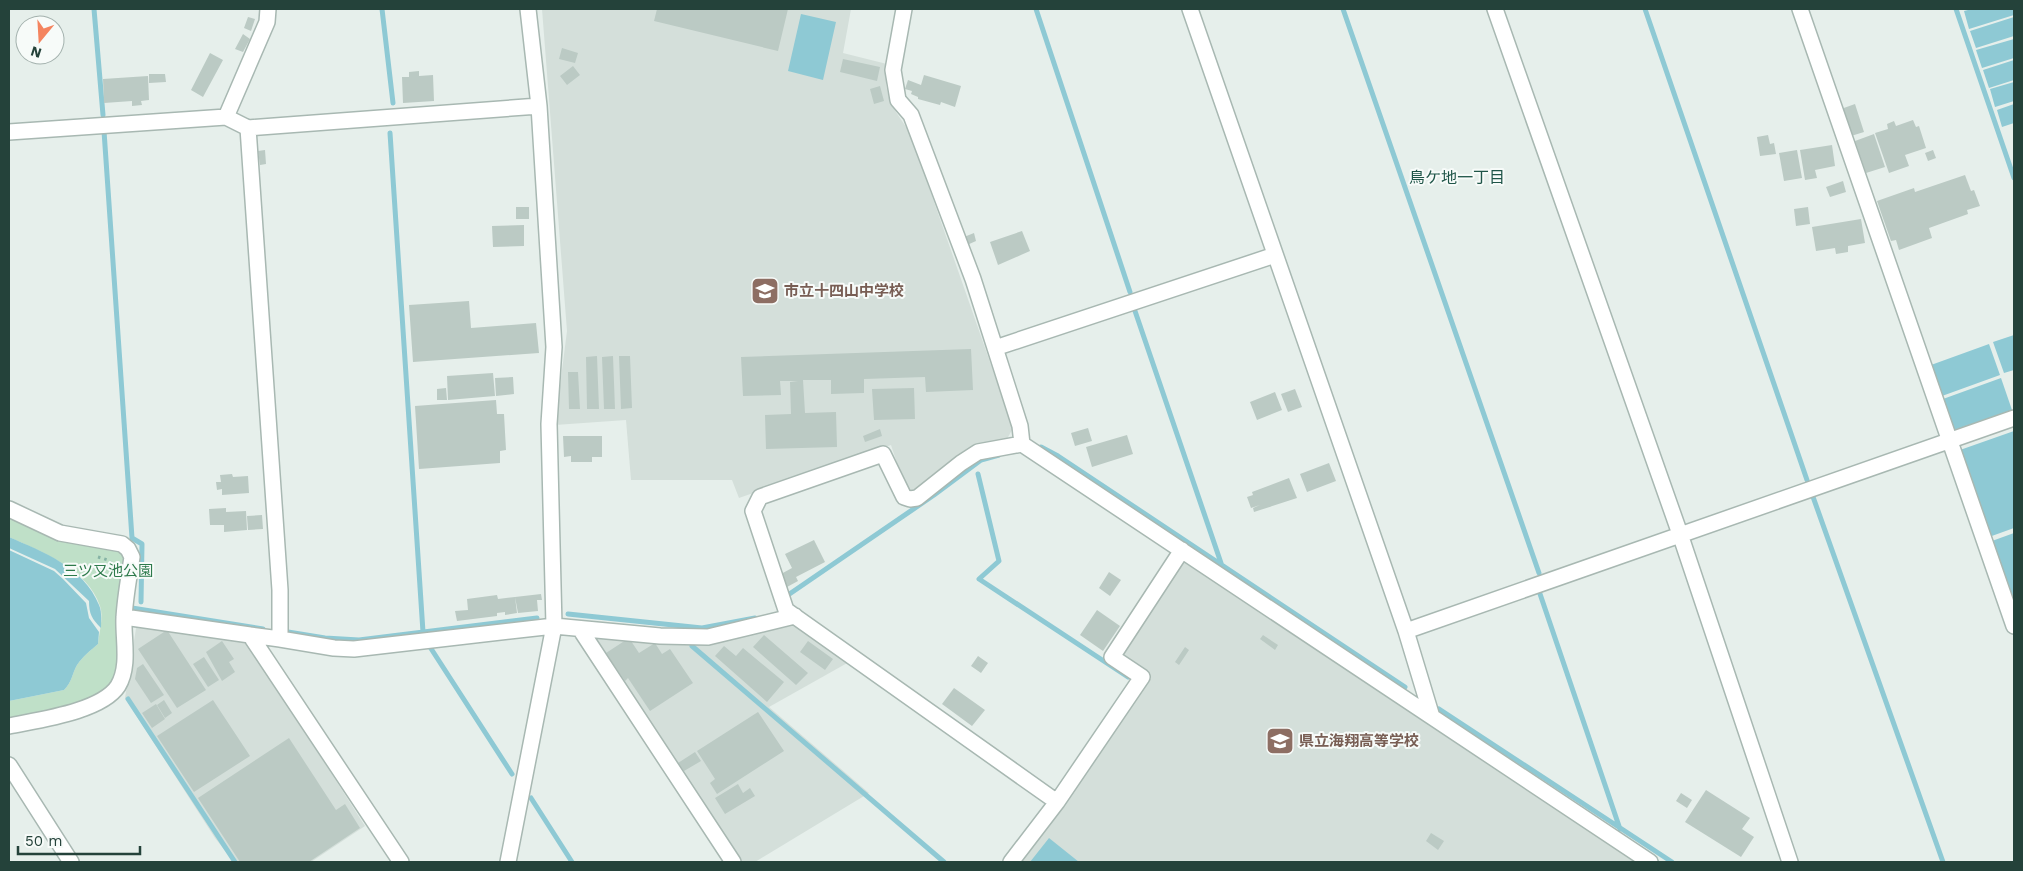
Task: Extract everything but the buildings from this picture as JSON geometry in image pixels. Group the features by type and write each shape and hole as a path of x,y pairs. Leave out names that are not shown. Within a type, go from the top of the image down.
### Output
{"street":[{"path":"226,117 267,22 268,9"},
{"path":"508,862 554,626 549,424 554,347 539,106 528,9"},
{"path":"904,9 893,70 898,100 911,115 973,279 1020,426 1022,444"},
{"path":"1190,9 1406,631 1432,717"},
{"path":"1495,9 1680,534 1790,862"},
{"path":"1800,9 2014,626"},
{"path":"9,132 226,117 248,128 539,106"},
{"path":"248,128 280,590 280,639"},
{"path":"995,348 1275,255"},
{"path":"1406,631 2014,418"},
{"path":"1057,802 786,610 753,511 760,497 883,454 904,497 910,499 917,498 978,452 1022,444 1650,862"},
{"path":"9,509 60,533 122,544 128,549 132,557 124,617 124,667 118,685 107,697 65,715 9,726"},
{"path":"1011,862 1057,802 1142,677 1112,657 1182,550"},
{"path":"124,617 334,648 354,649 554,626 660,636 708,637 795,616"},
{"path":"580,629 733,862"},
{"path":"250,635 401,862"},
{"path":"9,765 71,862"}],"path":[{"path":"89,555 108,560 118,572"}],"shaded area":[{"name":"市立十四山中学校","path":"542,9 851,9 843,53 887,64 886,85 890,103 910,133 1013,428 1007,439 980,447 911,492 905,487 891,445 739,498 732,480 631,480 626,420 555,425 567,331"},
{"name":"県立海翔高等学校","path":"1181,560 1637,862 1016,862 1062,804 1151,678 1124,658 1123,649"},
{"path":"137,622 246,640 365,826 311,862 234,862 215,838 125,698"},
{"path":"797,625 849,662 769,707 869,793 755,862 740,862 591,634 698,644"}],"green space":[{"name":"三ツ又池公園","path":"9,515 127,550 119,663 108,687 100,694 76,705 9,722 9,701 64,690 67,687 79,662 98,644 102,615 94,593 74,572 48,555 9,537"}],"water":[{"path":"1972,9 2014,9 2014,15 1969,29 1964,11"},
{"path":"801,14 836,22 823,80 788,71"},
{"path":"2014,17 2014,36 1976,48 1970,31"},
{"path":"2014,39 2014,58 1982,68 1976,50"},
{"path":"2014,60 2014,80 1989,88 1983,70"},
{"path":"2014,82 2014,101 1995,107 1990,89"},
{"path":"2014,104 2014,123 2002,127 1997,110"},
{"path":"2014,335 2014,370 2004,373 1993,342"},
{"path":"1989,344 2000,375 1942,396 1931,365"},
{"path":"2001,378 2012,410 1954,430 1943,399"},
{"path":"2014,431 2014,528 1989,537 1960,450"},
{"path":"2014,533 2014,604 1992,541"},
{"path":"9,537 61,562 83,580 100,607 101,628 92,616 89,601 55,569 9,548"},
{"path":"9,550 54,571 63,579 86,603 89,618 99,632 98,644 79,662 69,684 64,690 9,701"},
{"path":"1049,838 1079,862 1030,862"}],"waterway":[{"path":"94,9 103,115"},
{"path":"382,9 393,103"},
{"path":"1036,9 1130,292"},
{"path":"1343,9 1539,573"},
{"path":"1645,9 1807,480"},
{"path":"1956,9 2014,178"},
{"path":"104,131 132,538 142,544 141,602"},
{"path":"390,133 423,632"},
{"path":"1135,311 1221,563"},
{"path":"1041,447 1058,456 1405,687"},
{"path":"788,595 934,495 981,460 999,455"},
{"path":"978,474 999,561 979,579 1128,677"},
{"path":"1812,494 1943,862"},
{"path":"1538,588 1620,829"},
{"path":"132,608 263,629"},
{"path":"568,614 702,628 755,618"},
{"path":"288,632 325,638 359,640 537,618"},
{"path":"692,646 944,862"},
{"path":"430,647 512,774"},
{"path":"128,699 235,862"},
{"path":"1439,709 1672,862"},
{"path":"531,798 572,862"}],"place":[{"name":"市立十四山中学校","path":"765,291"},
{"name":"県立海翔高等学校","path":"1280,741"}],"district":[{"name":"鳥ケ地一丁目","path":"1457,177"}]}
